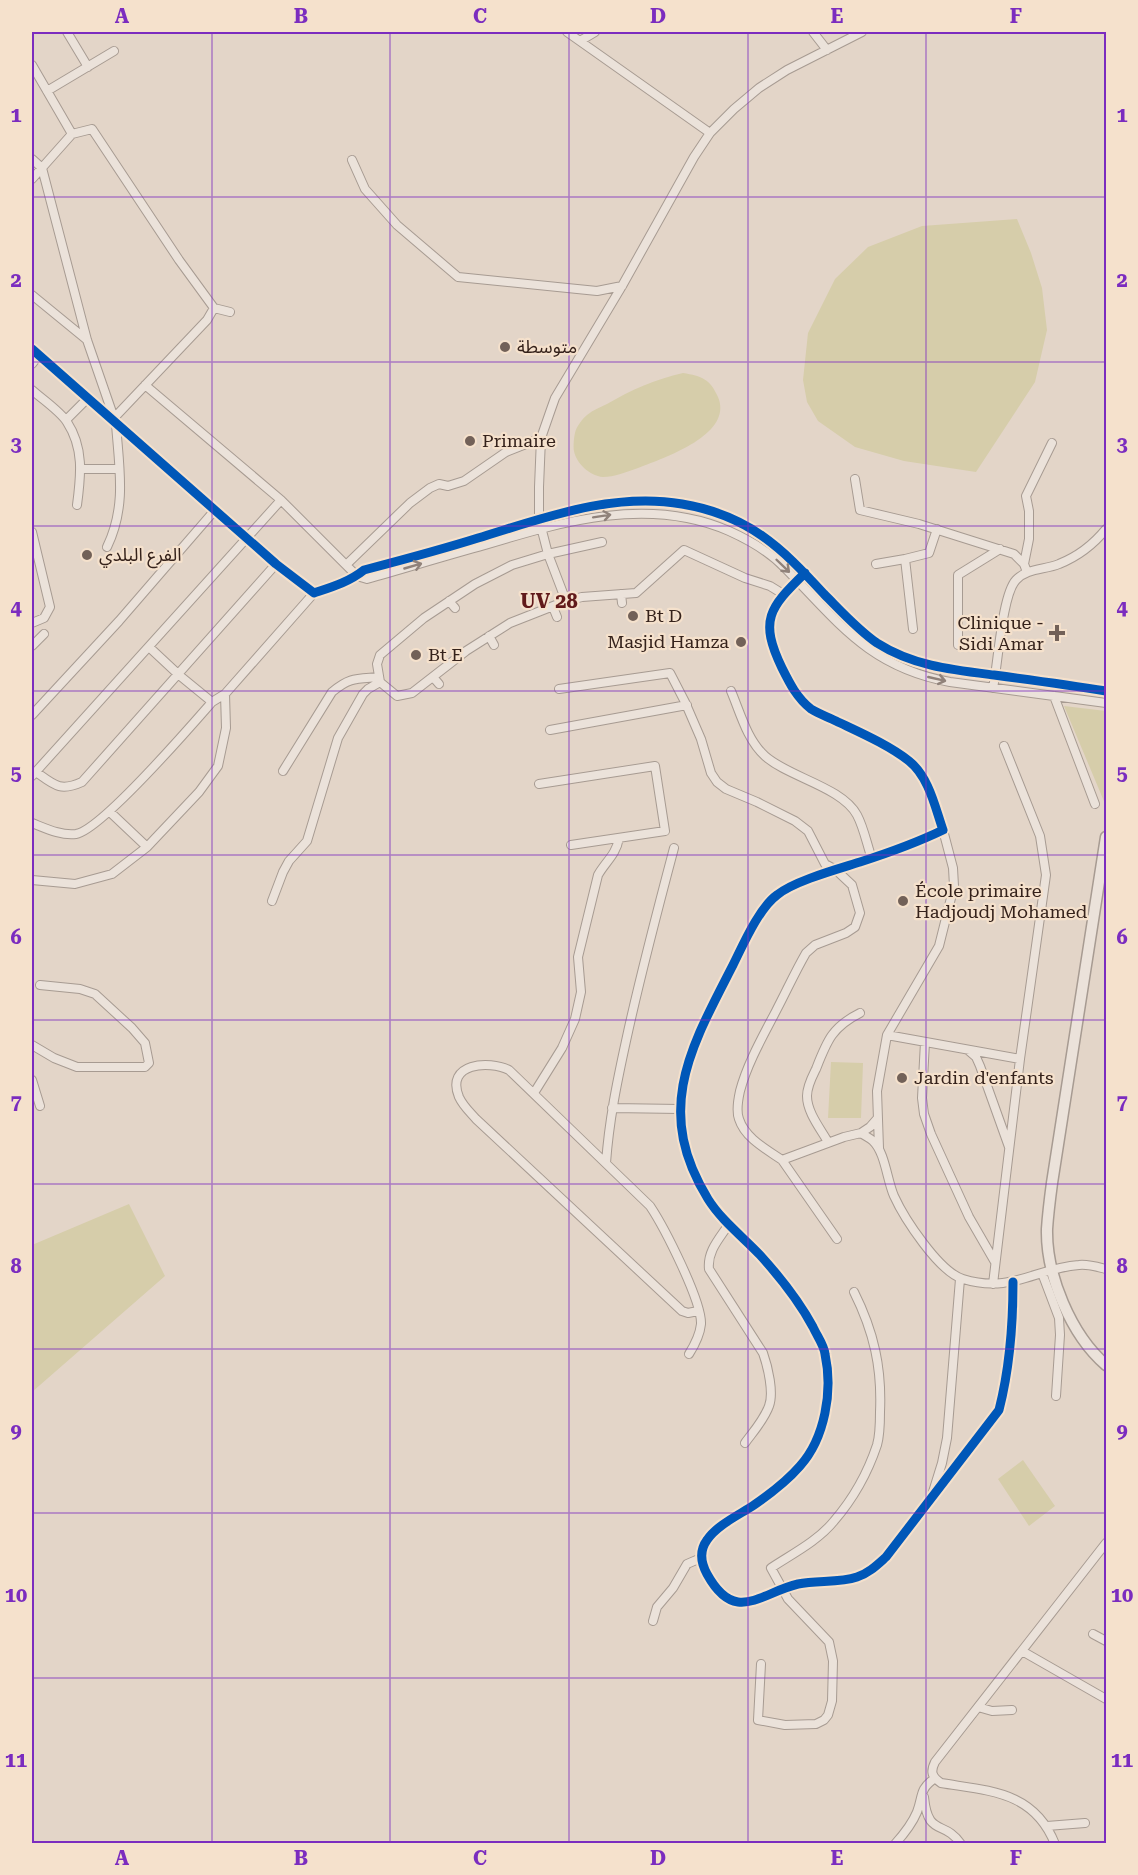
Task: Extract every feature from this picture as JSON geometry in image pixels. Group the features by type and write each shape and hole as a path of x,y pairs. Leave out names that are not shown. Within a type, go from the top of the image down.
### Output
{"street":[{"path":"67,32 88,67"},
{"path":"567,32 710,133"},
{"path":"580,41 594,32"},
{"path":"813,32 827,50"},
{"path":"566,601 548,554 539,519 541,438 555,398 710,133 759,88 787,70 862,32"},
{"path":"47,91 114,51"},
{"path":"32,65 72,134"},
{"path":"32,179 72,134 92,129 179,261 214,308 230,312"},
{"path":"32,159 42,168 87,340 116,422 120,502 107,547"},
{"path":"352,159 365,189 391,218 458,277 597,291 622,286"},
{"path":"32,295 87,340"},
{"path":"116,422 145,385 207,320 214,308"},
{"path":"32,349 276,564 314,593"},
{"path":"32,364 39,356"},
{"path":"145,385 281,500 357,576 367,579 541,528 605,515 653,513 682,516 710,523 740,535 774,557 840,625 886,661 934,679 1107,702"},
{"path":"32,390 66,420 78,444 82,469 77,505"},
{"path":"66,420 87,399"},
{"path":"346,565 410,503 429,488 439,484 448,486 464,480 506,452 541,438"},
{"path":"993,688 1007,597 1026,568 1029,511 1026,496 1052,442"},
{"path":"82,469 119,469"},
{"path":"855,479 860,510 937,529 1000,549 1014,554 1026,568 1049,568 1080,555 1093,545 1107,529"},
{"path":"276,564 82,782 70,788 62,787 34,774 281,500"},
{"path":"32,823 55,832 78,834 110,812 212,702 225,694 314,593 336,586 364,570 557,513 623,502 660,502 690,506 721,514 758,533 789,556 850,620 877,642 891,651 923,664 940,669 1107,691"},
{"path":"32,715 119,621 215,510"},
{"path":"876,564 930,554 937,529"},
{"path":"32,532 50,607 44,618 32,623"},
{"path":"379,680 377,664 381,655 400,644 424,618 452,604 475,584 548,554 586,548 602,542"},
{"path":"958,645 958,575 1000,549"},
{"path":"283,771 332,692 344,682 354,679 379,680 397,696 412,693 466,651 510,623 582,597 636,593 684,550 745,578 770,586 783,594"},
{"path":"905,559 913,629"},
{"path":"805,573 783,594 769,623 772,648 790,685 800,699 813,710 855,730 910,761 923,777 943,830 953,868 954,886 939,946 887,1035 877,1091 877,1119 880,1150 893,1193 910,1226 941,1264 960,1279 993,1284 1013,1282 1048,1271 1082,1264 1107,1269"},
{"path":"621,594 622,603"},
{"path":"553,607 557,617"},
{"path":"32,646 44,634"},
{"path":"489,636 494,645"},
{"path":"149,647 212,702"},
{"path":"559,690 670,673 687,705 711,772 717,782 726,789 795,821 807,831 825,864 836,870 852,885 860,913 859,920 855,927 846,933 815,945 806,953 764,1034 740,1092 737,1106 738,1118 743,1128 753,1140 782,1160 837,1239"},
{"path":"433,677 439,684"},
{"path":"272,901 283,872 307,841 338,738 363,694 379,680"},
{"path":"731,691 751,738 763,754 775,764 846,801 857,814 872,858"},
{"path":"32,880 75,884 112,874 147,847 199,792 218,766 226,728 225,694"},
{"path":"1054,696 1095,804"},
{"path":"550,730 687,705"},
{"path":"993,1284 1020,1059 1046,875 1040,836 1004,746"},
{"path":"539,784 655,766 665,831 570,845"},
{"path":"110,812 147,847"},
{"path":"943,830 917,842 793,886 777,895 765,908 748,935 693,1047 686,1068 680,1109 682,1135 694,1172 709,1200 772,1269 807,1316 825,1351 829,1386 823,1419 815,1442 802,1464 758,1502 718,1529 706,1540 701,1558 707,1575 718,1590 730,1599 746,1603 796,1585 855,1578 871,1571 886,1557 999,1410 1004,1390 1013,1282"},
{"path":"1056,1396 1060,1335 1059,1318 1048,1271 1047,1230 1052,1183 1107,837"},
{"path":"534,1093 562,1048 575,1019 581,992 578,957 598,875 615,853 619,838"},
{"path":"606,1163 612,1108 640,975 674,848"},
{"path":"32,1045 54,1058 77,1067 145,1067 148,1062 146,1043 95,994 80,989 40,986"},
{"path":"828,1142 810,1108 807,1096 809,1086 826,1042 846,1020 860,1013"},
{"path":"887,1035 1020,1059"},
{"path":"925,1042 922,1098 924,1114 969,1217 995,1262"},
{"path":"968,1050 976,1057 980,1066 1010,1149"},
{"path":"689,1354 701,1324 698,1311 693,1293 658,1218 650,1206 509,1070 499,1065 474,1065 462,1071 457,1079 458,1095 476,1119 682,1311 688,1313 698,1311"},
{"path":"32,1080 40,1106"},
{"path":"612,1108 680,1109"},
{"path":"782,1160 828,1142 861,1133 877,1119"},
{"path":"861,1133 873,1140 880,1150"},
{"path":"729,1224 710,1253 709,1269 763,1353 770,1385 770,1404 745,1443"},
{"path":"1048,1271 1073,1324 1107,1365"},
{"path":"930,1502 947,1438 960,1279"},
{"path":"761,1664 758,1720 785,1725 816,1724 824,1720 832,1701 832,1650 829,1642 782,1590 771,1568 834,1522 866,1471 878,1442 881,1385 878,1360 870,1330 854,1292"},
{"path":"1055,1844 1047,1826 1026,1805 999,1793 941,1783 934,1779 932,1768 1107,1543"},
{"path":"653,1621 657,1606 673,1588 687,1564 701,1558"},
{"path":"1093,1634 1107,1641"},
{"path":"1022,1651 1107,1699"},
{"path":"978,1707 992,1711 1012,1710"},
{"path":"895,1844 907,1831 918,1811 923,1789 934,1779"},
{"path":"923,1789 925,1811 929,1820 936,1827 952,1833 961,1844"},
{"path":"1047,1826 1085,1823"}],"shaded area":[{"path":"1017,219 1042,288 1047,330 1035,382 976,472 904,461 855,447 818,421 807,402 803,380 808,333 835,279 868,247 922,226"},
{"path":"683,373 705,379 718,397 720,411 716,423 706,434 679,451 616,475 598,476 581,464 575,456 574,439 577,428 585,416 634,390 663,378"},
{"path":"1064,706 1106,711 1106,806"},
{"path":"831,1062 863,1063 861,1118 828,1118"},
{"path":"129,1204 165,1276 32,1392 32,1245"},
{"path":"1023,1460 1055,1506 1029,1526 998,1479"}],"cycle path":[{"path":"32,349 276,564 314,593 346,581 364,570 553,515 630,501 682,504 726,516 762,536 793,562 863,632 891,651 919,662 948,669 1106,691"},
{"path":"805,573 783,596 771,616 771,638 788,680 811,709 883,744 909,761 922,775 943,830 891,851 805,880 770,901 752,927 692,1052 684,1079 681,1107 683,1136 692,1167 713,1207 767,1263 802,1308 823,1347 828,1383 825,1413 816,1442 809,1455 790,1477 754,1505 716,1530 704,1544 703,1566 717,1589 728,1598 738,1602 749,1601 798,1584 857,1577 869,1571 886,1557 999,1410 1010,1346 1013,1282"}],"place":[{"name":"متوسطة","path":"505,347"},
{"name":"Primaire","path":"470,441"},
{"name":"الفرع البلدي","path":"87,555"},
{"name":"Bt D","path":"633,616"},
{"name":"Clinique - Sidi Amar","path":"1057,633"},
{"name":"Masjid Hamza","path":"741,642"},
{"name":"Bt E","path":"416,655"},
{"name":"École primaire Hadjoudj Mohamed","path":"903,901"},
{"name":"Jardin d'enfants","path":"902,1078"}],"district":[{"name":"UV 28","path":"549,601"}]}
